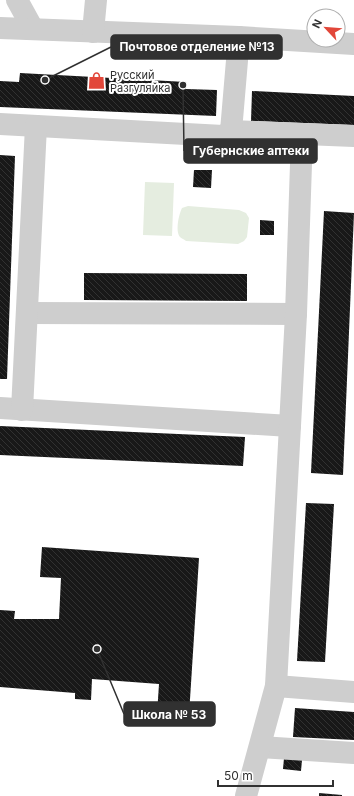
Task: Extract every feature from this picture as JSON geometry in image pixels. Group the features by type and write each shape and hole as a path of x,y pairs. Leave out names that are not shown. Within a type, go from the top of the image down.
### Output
{"street":[{"path":"17,0 33,29"},
{"path":"93,32 96,0"},
{"path":"0,28 239,37 354,44"},
{"path":"231,131 239,37"},
{"path":"0,124 223,136 231,131 354,136"},
{"path":"22,410 36,126"},
{"path":"246,796 276,686 296,314 302,134"},
{"path":"27,313 296,314"},
{"path":"0,408 290,426"},
{"path":"276,686 354,692"},
{"path":"260,747 354,753"}],"shaded area":[{"path":"145,182 174,183 172,236 143,235"},
{"path":"188,206 239,210 246,213 249,218 247,237 244,241 238,244 186,241 180,237 178,227 182,208"}],"building":[{"path":"20,73 186,82 186,89 217,90 216,116 0,107 0,81 19,82"},
{"path":"252,91 354,96 354,125 251,121"},
{"path":"0,155 15,156 7,379 0,379"},
{"path":"194,170 212,170 211,188 193,187"},
{"path":"324,211 354,213 343,475 311,473"},
{"path":"260,220 274,221 274,235 260,235"},
{"path":"84,273 247,274 247,301 84,300"},
{"path":"0,426 245,437 243,466 0,455"},
{"path":"306,503 334,504 325,662 297,661"},
{"path":"42,547 199,558 189,715 157,714 159,684 92,679 91,700 75,699 75,693 0,687 0,610 15,611 14,619 59,619 61,578 40,577"},
{"path":"295,708 354,712 354,740 293,737"},
{"path":"284,758 302,760 301,771 283,769"},
{"path":"319,793 342,795 342,796 319,796"}],"place":[{"name":"Почтовое отделение №13","path":"45,80"},
{"name":"Русский Разгуляйка","path":"97,81"},
{"name":"Губернские аптеки","path":"183,85"},
{"name":"Школа № 53","path":"97,649"}]}
